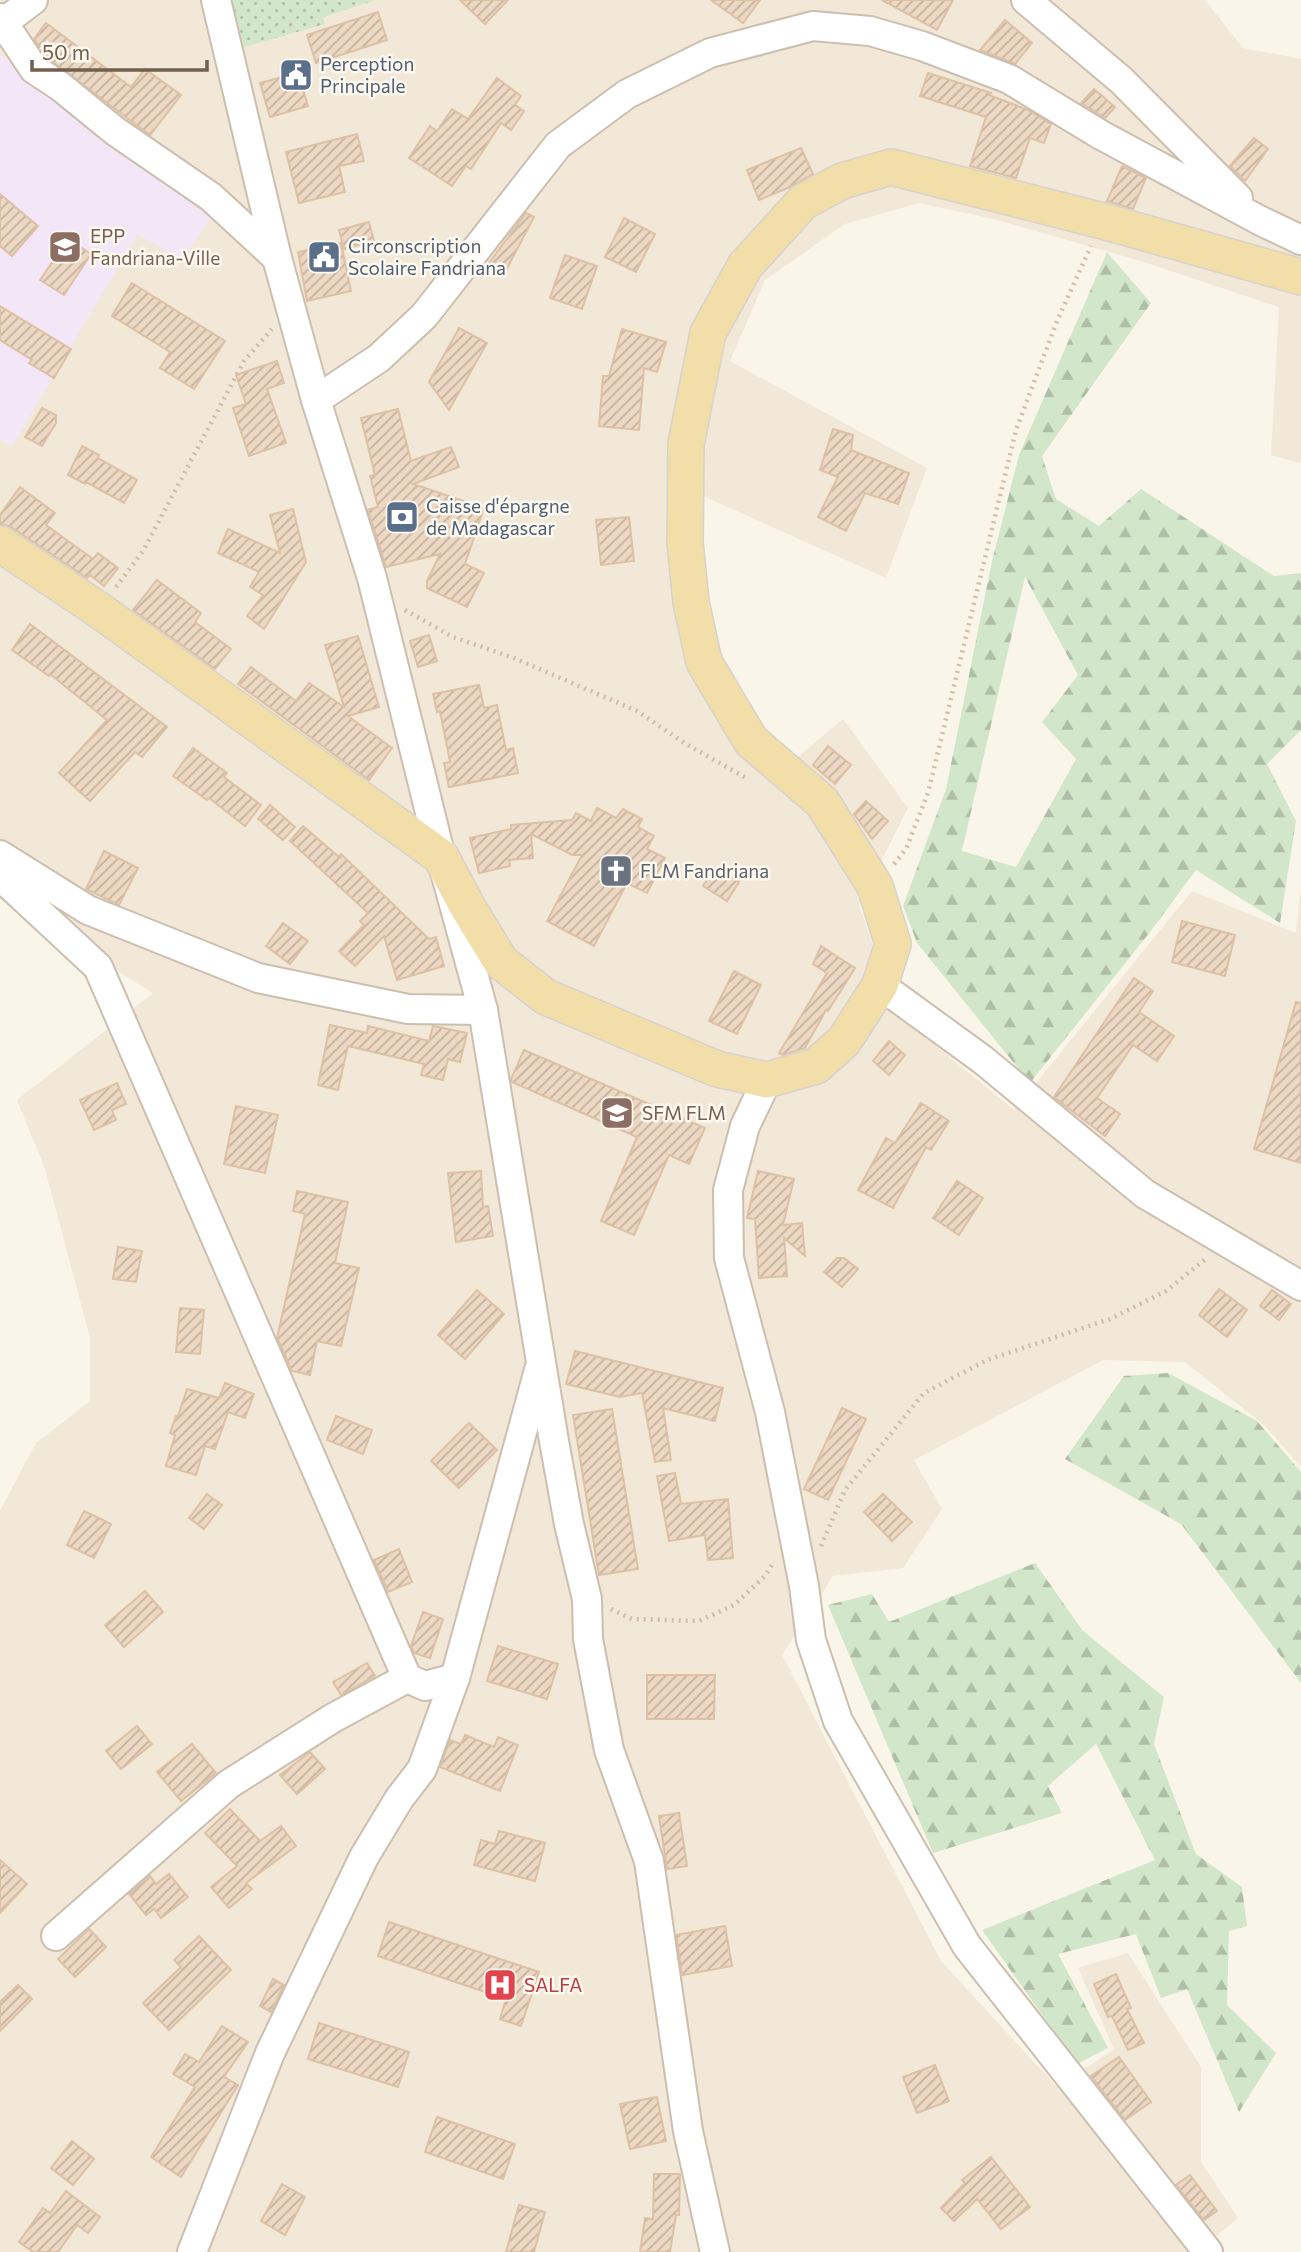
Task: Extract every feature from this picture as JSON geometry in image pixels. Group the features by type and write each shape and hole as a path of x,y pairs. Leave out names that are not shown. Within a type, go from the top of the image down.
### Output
{"main road":[{"path":"0,544 99,610 441,857 501,962 546,997 717,1069 767,1080 816,1066 844,1041 880,985 893,944 875,886 822,802 751,741 704,662 691,602 685,542 686,444 708,333 745,266 803,202 842,181 891,167 1103,221 1301,277"}],"street":[{"path":"33,0 1,22 34,69 61,87 115,131 211,197 277,258"},
{"path":"216,0 277,258 316,400 372,578 441,857 483,1010 569,1524 587,1599 588,1639 609,1750 649,1861 688,2131 715,2252"},
{"path":"1026,0 1121,80 1259,220"},
{"path":"316,400 379,358 424,316 558,145 627,94 710,53 813,26 870,31 922,46 1009,79 1101,135 1301,240"},
{"path":"0,855 88,910 258,978 408,1009 483,1010"},
{"path":"0,876 98,967 407,1678 425,1686 455,1678"},
{"path":"880,985 983,1060 1145,1194 1301,1286"},
{"path":"767,1080 745,1126 728,1190 729,1258 770,1412 804,1586 811,1640 838,1721 967,1946 1208,2252"},
{"path":"192,2252 270,2053 364,1857 398,1799 422,1769 455,1678 541,1360"},
{"path":"56,1936 229,1784 333,1718 407,1678"}],"path":[{"path":"875,886 906,849 928,793 1016,430 1057,321 1103,221"},
{"path":"99,610 143,551 244,361 291,308"},
{"path":"372,578 395,605 453,637 514,658 637,711 686,744 754,782"},
{"path":"804,1586 845,1490 924,1393 987,1360 1110,1320 1166,1291 1227,1243"},
{"path":"587,1599 632,1619 699,1621 734,1605 765,1576 793,1529"}],"shaded area":[{"path":"0,0 1205,0 1243,48 1301,59 1301,463 1271,455 1279,307 1144,262 994,219 919,203 845,224 765,280 730,361 927,468 886,578 703,496 701,601 740,699 793,761 843,719 908,808 859,905 896,1013 1014,1110 1192,891 1296,933 1301,887 1301,1467 1264,1425 1185,1362 1103,1360 914,1460 942,1509 903,1568 833,1576 782,1655 941,1961 1057,2087 1114,2049 1078,1968 1128,1953 1201,2067 1201,2162 1238,2218 1197,2252 0,2252 0,1511 36,1443 90,1401 90,1338 45,1169 17,1100 153,993 0,899"},
{"name":"EPP Fandriana-Ville","path":"0,54 211,218 181,261 138,234 12,446 0,440"}],"green space":[{"path":"232,0 376,0 323,17 325,24 244,47"},
{"path":"1107,252 1151,303 1042,456 1056,499 1099,526 1141,489 1274,576 1301,573 1301,730 1267,764 1296,821 1280,923 1196,870 1030,1083 917,943 903,906 946,789 992,561 1019,455","holes":["1025,577 1078,675 1042,722 1076,759 1016,867 962,851"]},
{"path":"1168,1373 1257,1421 1301,1472 1301,1683 1181,1524 1065,1459 1124,1376"},
{"path":"1035,1563 1083,1631 1164,1697 1154,1744 1196,1854 1242,1887 1247,1926 1229,1931 1227,2005 1276,2053 1239,2112 1187,1989 1161,1998 1136,1934 1058,1954 1108,2048 1077,2064 982,1930 1155,1860 1096,1744 1048,1786 1062,1813 933,1853 828,1605 872,1594 889,1622"}],"building":[{"path":"460,0 508,0 485,24"},
{"path":"711,0 760,0 743,23"},
{"path":"882,0 953,0 937,30"},
{"path":"378,12 387,40 316,63 307,35"},
{"path":"1005,20 1032,43 1015,64 980,50"},
{"path":"46,23 131,87 145,69 181,95 150,135 46,57 34,39"},
{"path":"298,73 308,106 270,117 260,83"},
{"path":"928,73 991,93 989,95 1028,110 1051,124 1044,143 1030,138 1016,178 970,166 986,117 920,96"},
{"path":"497,78 521,96 515,105 524,111 511,130 501,123 471,169 466,166 452,186 409,158 430,126 437,131 452,109 468,119"},
{"path":"1094,89 1115,107 1105,118 1081,103"},
{"path":"357,134 364,161 339,166 345,192 299,203 286,152"},
{"path":"1254,138 1268,149 1245,181 1230,166"},
{"path":"801,148 813,174 759,200 747,170"},
{"path":"1122,166 1146,178 1133,209 1107,201"},
{"path":"0,194 38,226 12,256 0,246"},
{"path":"526,213 534,217 503,276 486,267"},
{"path":"624,218 655,234 636,272 605,257"},
{"path":"369,222 374,241 344,249 339,230"},
{"path":"68,239 91,254 64,295 40,280"},
{"path":"341,243 351,291 307,301 298,252"},
{"path":"565,255 597,266 582,309 550,298"},
{"path":"132,283 225,341 194,389 160,368 170,352 112,316"},
{"path":"0,306 71,349 54,378 29,363 32,360 0,340"},
{"path":"459,328 487,343 449,410 429,382"},
{"path":"622,329 666,342 657,372 644,368 639,430 599,426 603,376 609,376"},
{"path":"277,361 284,383 267,389 286,443 249,456 233,408 246,404 236,375"},
{"path":"42,408 56,415 56,423 42,446 25,437"},
{"path":"398,409 411,461 451,447 459,467 413,484 484,508 465,564 484,573 467,607 427,588 427,581 440,554 386,567 368,510 378,507 370,476 375,475 361,418"},
{"path":"833,429 853,435 851,450 909,473 898,504 865,493 846,531 818,517 838,477 820,470"},
{"path":"82,446 137,480 124,503 68,475"},
{"path":"20,487 55,513 46,525 93,559 98,553 118,568 104,586 90,575 87,578 11,527 0,524 0,515"},
{"path":"293,509 306,562 264,629 247,616 263,595 250,587 259,572 218,553 228,529 280,553 270,515"},
{"path":"629,517 634,561 601,565 596,520"},
{"path":"157,580 201,613 195,622 231,649 215,669 133,610"},
{"path":"30,624 167,727 142,757 135,752 90,801 59,773 107,720 50,674 49,676 12,650"},
{"path":"429,635 437,661 418,667 410,641"},
{"path":"358,636 379,707 348,716 392,748 369,780 238,684 251,667 296,701 309,683 344,707 325,645"},
{"path":"479,685 484,708 497,705 506,750 513,748 518,773 449,787 444,763 450,762 440,711 437,712 433,694"},
{"path":"828,746 851,765 835,784 813,765"},
{"path":"193,748 227,773 224,777 261,805 245,826 209,798 207,800 173,776"},
{"path":"866,801 888,821 872,839 854,814"},
{"path":"270,805 295,827 283,840 258,819"},
{"name":"FLM Fandriana","path":"597,808 616,818 623,809 642,819 638,827 654,836 647,849 665,858 647,893 627,883 594,946 547,921 582,855 572,855 531,834 533,858 509,860 510,866 479,873 470,838 511,829 511,825 572,820 576,813 591,821"},
{"path":"303,826 339,857 341,854 429,939 436,937 444,966 397,980 384,936 355,966 339,951 364,925 360,921 368,913 290,841"},
{"path":"104,851 138,868 119,905 86,889"},
{"path":"715,868 739,882 727,901 703,886"},
{"path":"1182,921 1235,935 1225,976 1172,962"},
{"path":"283,923 308,941 290,964 266,946"},
{"path":"821,946 855,968 828,1011 826,1010 805,1048 783,1055 779,1053 827,973 813,964"},
{"path":"734,971 761,985 737,1034 709,1021"},
{"path":"1134,978 1153,991 1139,1012 1174,1036 1157,1061 1133,1045 1097,1098 1120,1114 1105,1136 1054,1097"},
{"path":"1296,1002 1301,1003 1301,1163 1254,1149"},
{"path":"330,1025 367,1033 368,1026 429,1041 433,1026 467,1033 460,1062 448,1059 443,1080 421,1075 424,1064 348,1046 338,1090 318,1085"},
{"path":"889,1041 905,1055 889,1075 873,1061"},
{"path":"524,1050 705,1128 689,1164 669,1155 634,1235 601,1221 637,1137 512,1082"},
{"path":"117,1083 126,1104 112,1110 116,1120 94,1130 80,1100"},
{"path":"921,1103 949,1121 931,1150 926,1147 893,1208 858,1190 886,1138 895,1143"},
{"path":"236,1106 278,1115 265,1173 224,1164"},
{"path":"481,1171 483,1207 488,1206 493,1236 456,1242 448,1173"},
{"path":"758,1171 794,1179 783,1225 802,1223 805,1256 784,1238 787,1276 759,1278 755,1219 747,1218"},
{"path":"957,1181 983,1198 959,1235 933,1218"},
{"path":"297,1191 348,1202 335,1263 359,1268 341,1346 317,1341 310,1375 292,1371 277,1338 305,1214 293,1211"},
{"path":"118,1247 142,1251 136,1282 113,1279"},
{"path":"837,1258 844,1258 858,1269 842,1287 824,1272"},
{"path":"1219,1289 1247,1310 1227,1337 1199,1315"},
{"path":"477,1290 504,1314 465,1359 438,1335"},
{"path":"1272,1290 1291,1304 1279,1320 1260,1306"},
{"path":"180,1308 204,1310 200,1354 176,1352"},
{"path":"575,1351 723,1388 715,1421 663,1408 671,1460 655,1462 642,1393 620,1397 566,1384"},
{"path":"225,1383 254,1394 245,1418 228,1412 215,1449 205,1446 196,1475 166,1466 175,1435 170,1433 187,1389 219,1398"},
{"path":"842,1408 866,1419 828,1500 804,1489"},
{"path":"612,1409 638,1569 599,1575 573,1415"},
{"path":"336,1416 372,1430 363,1454 327,1440"},
{"path":"469,1423 497,1450 459,1488 431,1461"},
{"path":"675,1473 681,1504 728,1499 733,1558 708,1560 705,1535 669,1541 657,1476"},
{"path":"207,1494 222,1505 204,1529 189,1518"},
{"path":"883,1494 912,1522 892,1541 864,1512"},
{"path":"84,1511 111,1524 94,1558 67,1545"},
{"path":"399,1549 412,1582 388,1592 374,1560"},
{"path":"145,1591 163,1612 124,1647 105,1625"},
{"path":"423,1612 443,1619 430,1658 414,1653 411,1646"},
{"path":"498,1646 558,1664 547,1699 487,1681"},
{"path":"367,1663 375,1676 341,1695 333,1682"},
{"path":"647,1675 715,1675 714,1719 647,1719"},
{"path":"137,1726 152,1744 121,1769 106,1751"},
{"path":"465,1735 494,1747 498,1737 518,1745 500,1791 440,1767 450,1740 461,1744"},
{"path":"192,1744 216,1773 181,1801 157,1772"},
{"path":"310,1752 325,1769 297,1794 280,1775"},
{"path":"230,1809 260,1841 281,1826 296,1846 246,1883 252,1889 229,1908 211,1887 237,1866 205,1833"},
{"path":"679,1813 687,1866 667,1869 659,1816"},
{"path":"499,1831 545,1843 535,1881 474,1865 481,1840 495,1844"},
{"path":"0,1860 27,1884 0,1913"},
{"path":"169,1874 188,1897 161,1918 154,1909 146,1915 129,1894 150,1876 156,1884"},
{"name":"SALFA","path":"389,1922 539,1972 521,2026 500,2019 506,1999 378,1956"},
{"path":"725,1926 732,1966 682,1975 676,1935"},
{"path":"89,1929 106,1947 75,1977 58,1959"},
{"path":"199,1936 231,1970 169,2030 143,2003 181,1967 174,1960"},
{"path":"1116,1974 1131,2008 1127,2009 1144,2043 1128,2050 1112,2016 1108,2017 1094,1984"},
{"path":"273,1979 284,1985 271,2012 260,2006"},
{"path":"18,1985 32,1999 0,2031 0,2002"},
{"path":"319,2023 409,2052 398,2087 308,2059"},
{"path":"222,2026 248,2042 224,2077 238,2085 181,2177 151,2157 195,2087 173,2074 185,2054 199,2062"},
{"path":"1119,2057 1151,2102 1125,2120 1091,2076"},
{"path":"935,2065 949,2101 917,2113 903,2077"},
{"path":"657,2097 666,2141 630,2149 620,2104"},
{"path":"437,2117 515,2144 503,2179 425,2152"},
{"path":"72,2141 94,2159 73,2185 51,2168"},
{"path":"991,2157 1030,2207 1001,2229 977,2199 954,2221 941,2208 965,2183 962,2180"},
{"path":"654,2174 680,2174 679,2215 676,2215 670,2252 640,2252 645,2218 653,2219"},
{"path":"1190,2175 1217,2211 1204,2220 1176,2185"},
{"path":"282,2184 305,2197 285,2235 261,2221"},
{"path":"66,2191 100,2217 88,2233 77,2225 58,2252 33,2252 19,2242 43,2208 50,2213"},
{"path":"519,2205 545,2212 534,2252 506,2252"}],"place":[{"name":"Perception Principale","path":"296,75"},
{"name":"EPP Fandriana-Ville","path":"65,247"},
{"name":"Circonscription Scolaire Fandriana","path":"324,257"},
{"name":"Caisse d'épargne de Madagascar","path":"402,517"},
{"name":"FLM Fandriana","path":"616,871"},
{"name":"SFM FLM","path":"617,1113"},
{"name":"SALFA","path":"500,1985"}]}
